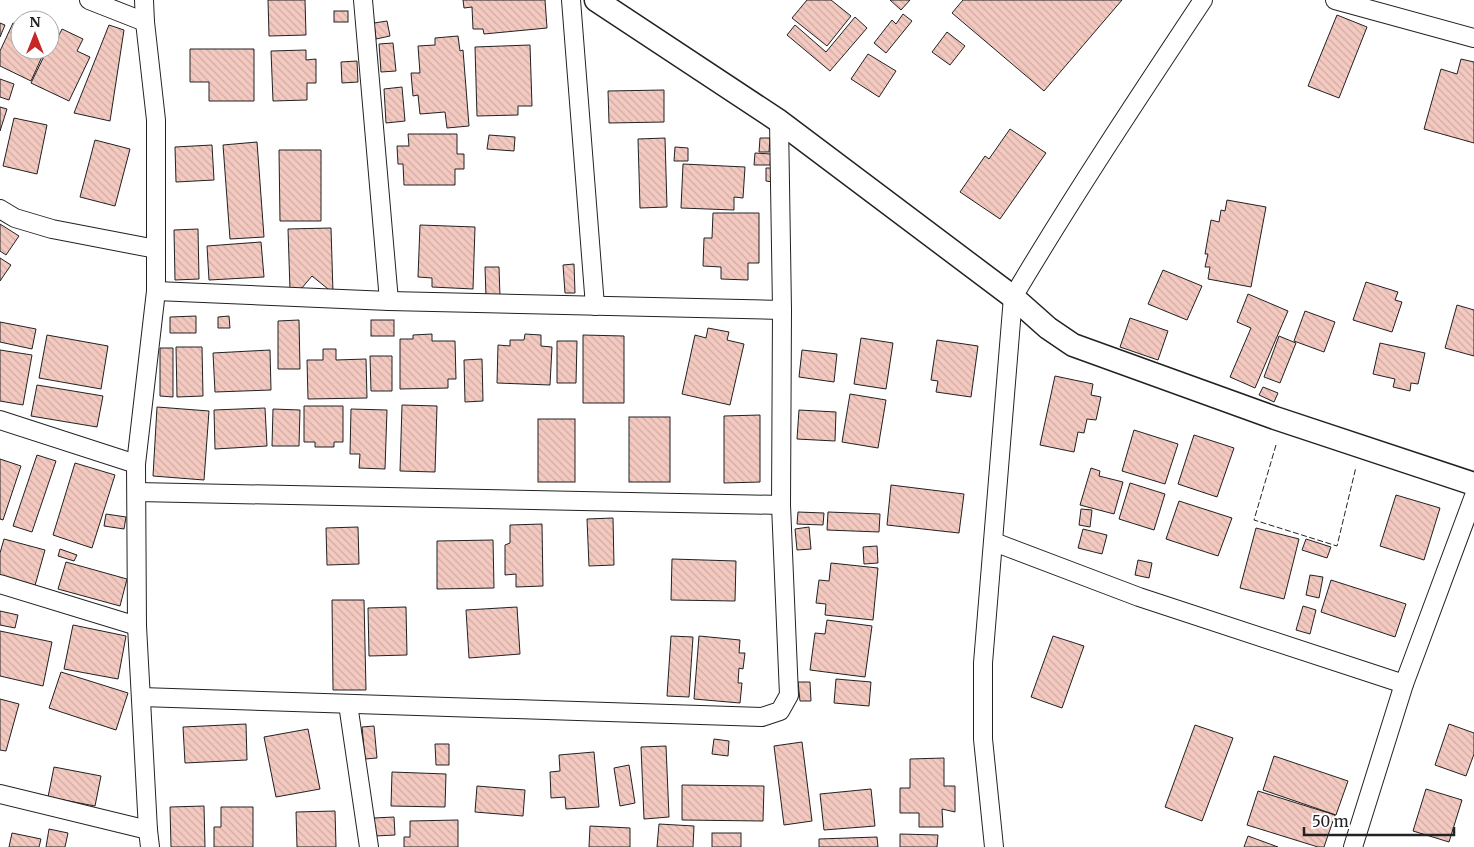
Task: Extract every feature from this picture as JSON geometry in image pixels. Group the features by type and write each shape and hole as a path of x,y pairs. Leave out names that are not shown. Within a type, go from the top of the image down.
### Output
{"street":[{"path":"89,0 145,22"},
{"path":"0,794 149,839 137,626 136,464 156,292 156,120 144,0"},
{"path":"363,0 389,301"},
{"path":"571,0 595,306"},
{"path":"596,0 779,121 1013,297 1048,328 1074,345 1275,418 1474,484"},
{"path":"994,847 982,739 984,663 1013,297 1111,139 1203,0"},
{"path":"1335,0 1474,38"},
{"path":"141,697 762,717 780,711 789,695 781,505 782,310 779,121"},
{"path":"0,210 14,218 52,229 156,249"},
{"path":"156,292 389,301 782,310"},
{"path":"0,420 136,464"},
{"path":"137,492 781,505"},
{"path":"1353,847 1404,684 1474,496"},
{"path":"994,542 1139,597 1404,684"},
{"path":"0,584 137,626"},
{"path":"348,704 369,847"}],"building":[{"path":"268,0 305,0 306,35 269,36"},
{"path":"463,0 545,0 547,28 484,34 483,29 473,29 472,7 464,8"},
{"path":"807,0 831,0 851,16 827,46 792,18"},
{"path":"890,0 910,0 901,10"},
{"path":"963,0 1122,0 1044,91 952,13"},
{"path":"334,11 348,11 348,22 334,22"},
{"path":"903,14 912,21 886,53 874,43 892,20 896,24"},
{"path":"1337,15 1367,27 1339,98 1308,86"},
{"path":"855,17 867,28 830,71 787,35 795,25 826,52"},
{"path":"387,21 390,36 376,39 374,23"},
{"path":"0,23 5,25 0,37"},
{"path":"109,25 124,30 110,121 74,113"},
{"path":"10,29 10,60 40,60 31,81 0,66 0,51"},
{"path":"62,29 83,39 77,51 90,57 69,101 31,83 42,60 60,60 60,33"},
{"path":"947,32 965,46 950,65 932,52"},
{"path":"458,36 460,51 463,50 469,126 447,128 445,112 420,114 418,95 413,96 411,73 420,73 418,46 435,45 435,38"},
{"path":"393,43 396,71 381,72 379,44"},
{"path":"530,45 532,106 518,106 518,115 477,116 475,47"},
{"path":"190,49 254,49 254,101 209,101 209,82 190,82"},
{"path":"306,50 306,60 316,59 316,83 307,83 307,100 273,101 271,51"},
{"path":"868,54 896,71 879,97 851,79"},
{"path":"1461,59 1474,62 1474,143 1424,129 1441,69 1457,74"},
{"path":"357,61 358,82 342,83 341,62"},
{"path":"0,79 14,84 9,100 0,97"},
{"path":"402,87 405,121 386,123 384,89"},
{"path":"664,90 664,122 609,123 608,91"},
{"path":"0,107 7,109 0,131"},
{"path":"14,118 47,125 37,174 3,166"},
{"path":"1010,129 1046,153 1000,219 960,192 985,156 989,159"},
{"path":"408,134 457,134 457,154 464,154 464,169 455,169 455,185 404,185 403,164 398,164 397,146 409,146"},
{"path":"489,135 515,137 514,151 487,149"},
{"path":"665,138 667,207 640,208 638,139"},
{"path":"760,138 770,138 769,152 759,152"},
{"path":"95,140 130,149 115,206 80,197"},
{"path":"257,142 264,237 230,239 223,145"},
{"path":"212,145 214,180 176,182 175,147"},
{"path":"675,147 688,148 688,161 674,161"},
{"path":"279,150 321,150 321,221 280,221"},
{"path":"755,153 771,154 770,165 754,165"},
{"path":"683,164 745,167 743,198 734,197 734,210 681,208"},
{"path":"766,168 774,168 773,182 766,181"},
{"path":"1227,200 1266,207 1251,287 1208,279 1210,267 1205,267 1208,254 1205,254 1211,220 1219,222 1221,210 1225,211"},
{"path":"713,213 759,213 759,263 748,263 748,280 721,279 721,267 703,266 704,238 712,238"},
{"path":"0,224 19,236 6,255 0,251"},
{"path":"420,225 475,227 473,289 432,287 432,278 418,277"},
{"path":"331,228 333,293 312,276 301,289 290,290 288,229"},
{"path":"198,229 199,279 175,280 174,230"},
{"path":"261,242 264,277 209,280 207,246"},
{"path":"0,258 11,265 0,281"},
{"path":"574,264 575,293 565,293 563,265"},
{"path":"485,267 499,267 500,297 486,297"},
{"path":"1163,270 1202,286 1187,320 1148,304"},
{"path":"1366,282 1398,292 1395,300 1402,302 1392,332 1353,320"},
{"path":"1248,294 1288,311 1255,388 1230,377 1251,328 1237,322"},
{"path":"1457,305 1474,310 1474,356 1445,348"},
{"path":"1305,311 1335,322 1324,352 1294,341"},
{"path":"196,316 196,333 170,333 170,317"},
{"path":"229,316 230,328 218,328 218,317"},
{"path":"1130,318 1168,331 1158,360 1120,347"},
{"path":"299,320 300,369 278,369 278,321"},
{"path":"371,320 394,320 394,336 371,336"},
{"path":"0,322 36,329 32,349 0,342"},
{"path":"708,328 729,332 727,340 744,344 730,405 682,394 695,335 706,338"},
{"path":"432,334 432,341 455,341 456,379 448,379 448,388 400,389 400,339 413,339 413,335"},
{"path":"525,334 541,335 541,346 552,347 550,385 497,383 498,345 510,346 510,340 524,340"},
{"path":"47,335 108,346 101,389 39,378"},
{"path":"583,335 624,336 624,403 583,403"},
{"path":"1279,336 1296,343 1280,383 1264,377"},
{"path":"861,338 893,343 886,389 854,384"},
{"path":"937,340 978,346 971,397 936,392 938,381 931,380"},
{"path":"557,341 577,341 576,383 557,383"},
{"path":"1380,343 1425,353 1418,384 1411,383 1410,391 1393,387 1395,379 1373,374"},
{"path":"176,347 202,347 203,396 177,397"},
{"path":"160,348 173,348 173,397 160,396"},
{"path":"323,349 336,349 336,360 366,359 367,398 308,399 307,360 323,360"},
{"path":"0,350 32,355 23,405 0,401"},
{"path":"270,350 271,390 215,392 213,353"},
{"path":"802,350 837,354 834,382 799,377"},
{"path":"370,356 392,356 392,391 371,391"},
{"path":"482,359 483,401 465,402 464,360"},
{"path":"1055,376 1093,384 1091,395 1101,397 1096,420 1087,419 1084,433 1078,432 1074,452 1040,445"},
{"path":"37,385 103,396 97,427 31,416"},
{"path":"1263,387 1278,393 1274,402 1259,395"},
{"path":"850,394 886,400 878,448 842,442"},
{"path":"402,405 437,406 435,472 400,471"},
{"path":"304,406 343,406 343,442 334,442 334,447 315,447 315,442 304,442"},
{"path":"157,407 209,411 204,480 153,476"},
{"path":"265,408 267,446 215,449 214,410"},
{"path":"273,409 300,410 299,446 272,446"},
{"path":"351,409 387,410 385,469 359,468 360,454 350,454"},
{"path":"799,410 836,412 835,441 797,439"},
{"path":"760,415 760,482 724,483 724,416"},
{"path":"629,417 670,417 670,482 629,482"},
{"path":"538,419 575,419 575,482 538,482"},
{"path":"1134,430 1178,444 1165,484 1122,471"},
{"path":"1194,435 1234,448 1217,497 1178,484"},
{"path":"37,455 56,461 32,532 13,526"},
{"path":"0,459 21,466 3,520 0,519"},
{"path":"75,463 115,475 92,548 53,535"},
{"path":"1091,468 1100,471 1099,476 1123,482 1114,514 1080,505"},
{"path":"1130,483 1165,494 1154,530 1119,519"},
{"path":"891,485 964,494 959,533 887,525"},
{"path":"1396,495 1440,508 1424,560 1380,546"},
{"path":"1179,501 1232,518 1218,556 1166,539"},
{"path":"1081,509 1092,510 1090,527 1079,525"},
{"path":"798,512 824,513 823,525 797,524"},
{"path":"828,512 880,514 879,532 827,530"},
{"path":"106,514 126,517 124,529 104,526"},
{"path":"613,518 614,565 589,566 587,519"},
{"path":"542,524 543,586 516,587 516,574 505,575 505,545 510,543 510,525"},
{"path":"358,527 359,564 327,565 326,528"},
{"path":"809,527 811,549 797,550 795,529"},
{"path":"1256,528 1299,539 1284,599 1240,588"},
{"path":"1083,529 1107,535 1102,554 1078,548"},
{"path":"4,539 45,550 34,589 0,579 0,553"},
{"path":"1306,539 1331,547 1327,558 1302,550"},
{"path":"493,540 494,588 437,589 437,541"},
{"path":"877,546 878,563 864,564 863,547"},
{"path":"60,549 77,555 74,561 58,556"},
{"path":"672,559 736,561 735,601 671,600"},
{"path":"1138,560 1152,563 1149,578 1135,575"},
{"path":"66,562 127,579 120,606 58,589"},
{"path":"831,563 878,568 873,620 825,615 826,604 816,603 819,580 829,581"},
{"path":"1310,575 1323,577 1319,598 1306,595"},
{"path":"1331,580 1406,604 1395,637 1321,612"},
{"path":"332,600 364,600 366,690 333,690"},
{"path":"1303,606 1316,610 1310,634 1296,630"},
{"path":"406,607 407,655 369,656 368,608"},
{"path":"517,607 520,654 469,658 466,610"},
{"path":"0,611 18,615 15,628 0,625"},
{"path":"827,620 872,626 865,677 810,670 815,633 825,634"},
{"path":"73,625 126,636 118,679 64,669"},
{"path":"0,631 52,642 43,686 0,676"},
{"path":"671,636 693,637 689,697 667,696"},
{"path":"699,636 740,640 739,653 745,653 743,669 739,668 738,683 742,683 740,703 694,699"},
{"path":"1053,636 1084,646 1062,708 1031,697"},
{"path":"61,672 128,693 116,730 49,708"},
{"path":"836,679 871,682 869,706 834,703"},
{"path":"798,682 810,682 811,701 800,701"},
{"path":"0,699 19,704 6,751 0,750"},
{"path":"246,724 247,760 185,763 183,727"},
{"path":"1449,724 1474,733 1474,754 1466,776 1435,765"},
{"path":"1195,725 1233,738 1202,821 1165,807"},
{"path":"374,726 377,758 365,759 362,727"},
{"path":"308,729 320,789 276,797 264,737"},
{"path":"714,739 729,741 728,756 712,754"},
{"path":"802,742 812,821 784,825 774,746"},
{"path":"435,744 449,744 449,765 436,765"},
{"path":"666,746 669,817 644,819 641,747"},
{"path":"594,752 599,807 566,809 565,797 551,798 550,772 560,771 559,755"},
{"path":"1274,756 1348,781 1336,815 1263,790"},
{"path":"944,758 944,786 955,786 955,812 942,809 943,827 919,827 919,813 900,813 900,788 910,788 910,759"},
{"path":"629,765 635,803 620,806 614,768"},
{"path":"54,767 101,776 95,806 48,797"},
{"path":"392,772 446,774 445,807 391,806"},
{"path":"682,785 764,786 763,821 682,820"},
{"path":"477,786 525,790 523,816 475,812"},
{"path":"871,789 875,826 824,830 820,794"},
{"path":"1426,789 1462,800 1449,842 1413,831"},
{"path":"1258,791 1335,815 1324,847 1318,847 1247,825"},
{"path":"204,806 205,847 171,847 170,807"},
{"path":"221,807 253,807 253,847 214,847 214,827 221,827"},
{"path":"335,811 336,847 297,847 296,812"},
{"path":"394,817 395,835 375,836 374,818"},
{"path":"458,820 458,847 404,847 404,837 410,837 410,821"},
{"path":"659,824 694,826 693,847 657,847"},
{"path":"590,826 630,828 630,847 589,847"},
{"path":"49,829 68,833 65,847 46,847"},
{"path":"12,833 41,839 39,847 9,847"},
{"path":"712,833 741,833 741,847 712,847"},
{"path":"900,834 938,835 937,847 900,847"},
{"path":"1248,836 1278,847 1244,847"},
{"path":"877,837 878,847 819,847 819,839"}],"fence":[{"path":"1276,445 1254,520 1337,546 1356,467"}]}
